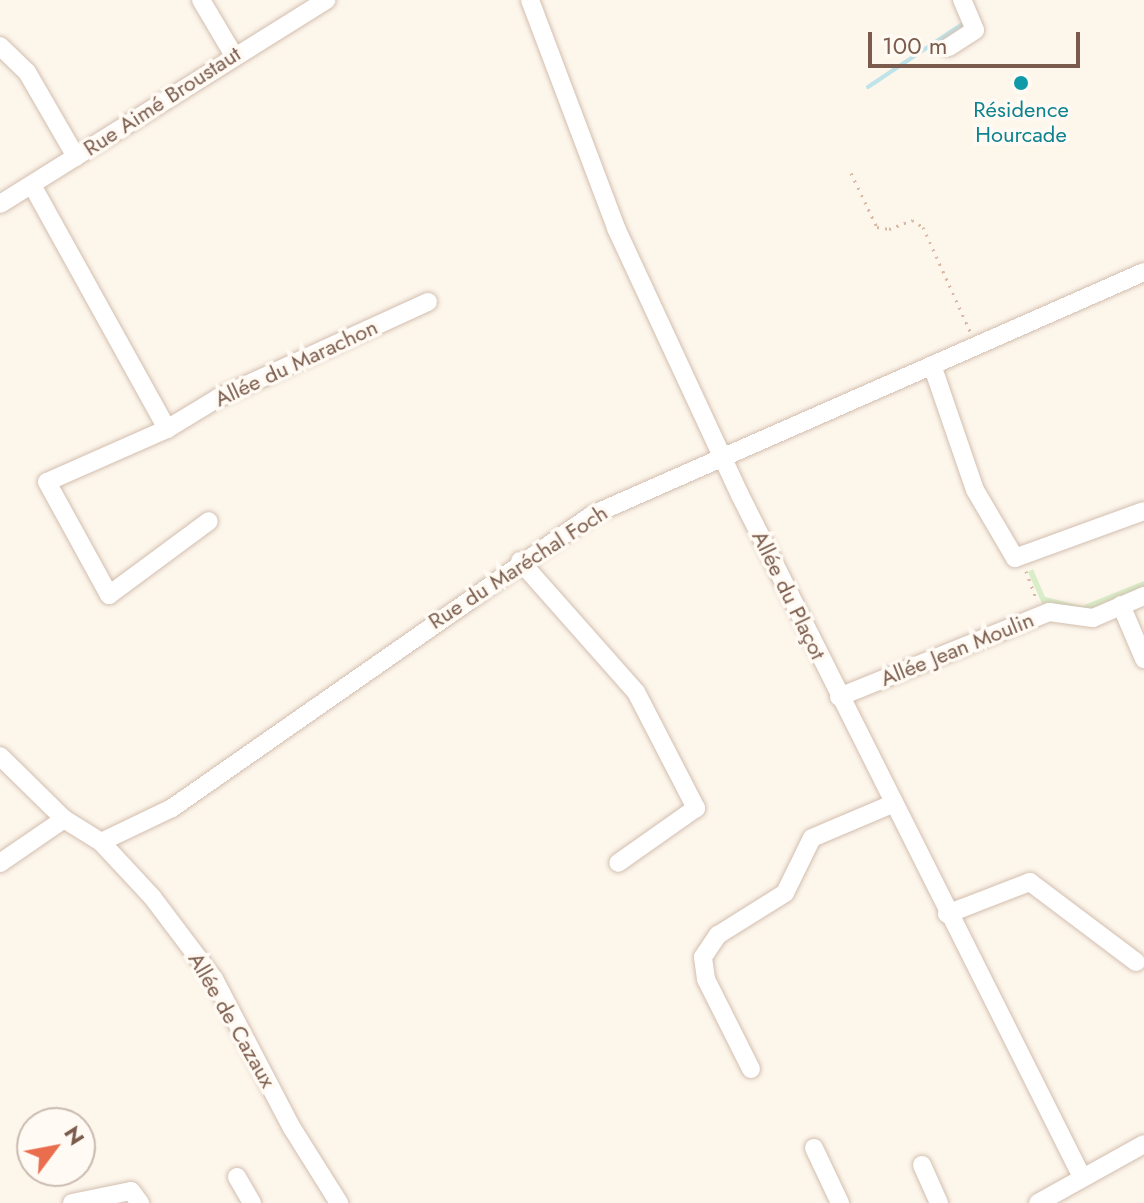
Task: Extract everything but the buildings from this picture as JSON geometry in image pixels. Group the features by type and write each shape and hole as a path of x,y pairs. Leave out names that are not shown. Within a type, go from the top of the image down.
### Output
{"street":[{"path":"201,0 233,54"},
{"name":"Rue Aimé Broustaut","path":"0,204 233,54 326,0"},
{"name":"Allée du Plaçot","path":"530,0 616,228 724,460 892,804 1081,1175"},
{"path":"949,47 975,30 962,0"},
{"path":"0,46 27,72 76,157"},
{"path":"32,185 167,429"},
{"name":"Rue du Maréchal Foch","path":"101,842 172,808 520,561 592,515 724,460 1144,272"},
{"name":"Allée du Marachon","path":"209,521 109,595 47,482 167,429 218,398 428,302"},
{"path":"932,365 975,490 1015,558 1021,560 1144,511"},
{"path":"520,561 636,692 696,808 618,863"},
{"name":"Allée Jean Moulin","path":"839,697 1042,615 1093,618 1144,596"},
{"path":"1121,605 1144,659"},
{"name":"Allée de Cazaux","path":"0,756 64,819 101,842 153,898 214,979 292,1128 338,1203"},
{"path":"751,1069 706,979 703,957 718,935 785,893 812,838 892,804"},
{"path":"0,863 64,819"},
{"path":"947,914 1030,882 1136,962"},
{"path":"1038,1203 1081,1175 1144,1144"},
{"path":"814,1148 840,1203"},
{"path":"922,1165 939,1203"},
{"path":"237,1177 252,1203"},
{"path":"72,1203 131,1191 140,1203"}],"path":[{"path":"851,173 877,227 889,229 912,220 923,227 977,345"},
{"path":"1021,560 1042,615"}],"green space":[{"path":"1033,569 1045,597 1082,606 1144,581 1144,589 1089,612 1043,606 1028,572"}],"waterway":[{"path":"868,87 964,23"}],"place":[{"name":"Résidence Hourcade","path":"1021,83"}]}
